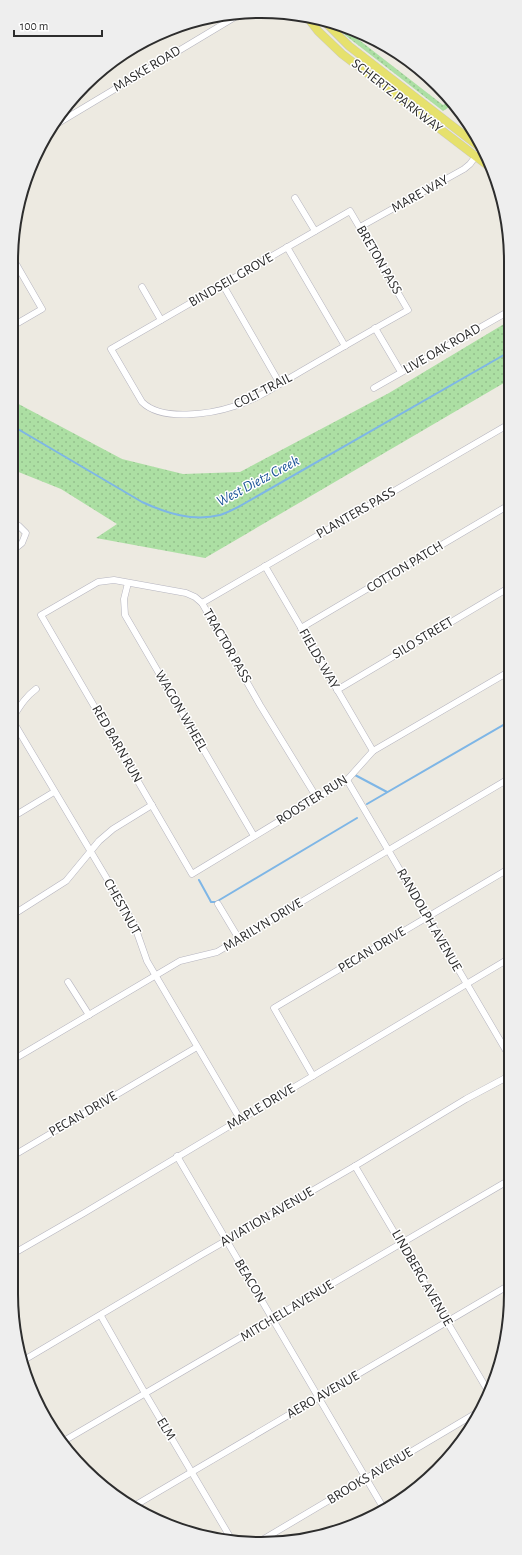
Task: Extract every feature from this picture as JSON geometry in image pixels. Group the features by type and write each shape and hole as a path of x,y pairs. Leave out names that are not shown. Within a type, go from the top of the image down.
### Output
{"main road":[{"name":"SCHERTZ PARKWAY","path":"312,24 342,54 483,163"},
{"name":"SCHERTZ PARKWAY","path":"332,28 349,46 472,141"}],"street":[{"name":"MASKE ROAD","path":"63,120 230,20"},
{"name":"MARE WAY","path":"360,227 464,169 479,154"},
{"path":"295,198 315,231"},
{"name":"BRETON PASS","path":"350,211 408,310"},
{"name":"BINDSEIL GROVE","path":"111,349 350,211"},
{"path":"287,247 345,346"},
{"path":"18,267 42,309 18,323"},
{"path":"223,285 280,384"},
{"path":"142,287 161,320"},
{"name":"COLT TRAIL","path":"111,349 142,402 151,410 160,413 191,414 221,410 250,400 408,310"},
{"name":"LIVE OAK ROAD","path":"374,388 504,314"},
{"path":"376,328 401,372"},
{"name":"PLANTERS PASS","path":"202,603 504,427"},
{"name":"COTTON PATCH","path":"301,628 504,508"},
{"path":"18,526 26,533 22,543 18,546"},
{"name":"FIELDS WAY","path":"265,566 373,751"},
{"name":"TRACTOR PASS","path":"41,615 98,582 114,580 186,593 195,597 202,603 260,705 317,798"},
{"name":"WAGON WHEEL","path":"128,583 124,599 125,614 254,836"},
{"name":"SILO STREET","path":"337,690 504,591"},
{"name":"RED BARN RUN","path":"41,615 192,874"},
{"name":"ROOSTER RUN","path":"192,874 347,780 373,751 504,675"},
{"path":"18,707 27,696 36,690"},
{"name":"CHESTNUT","path":"18,731 134,924 140,938 144,956 240,1119"},
{"name":"RANDOLPH AVENUE","path":"347,780 504,1049"},
{"name":"MARILYN DRIVE","path":"18,1057 180,961 217,952 504,782"},
{"path":"18,814 54,792"},
{"path":"18,912 66,881 99,841 113,829 152,805"},
{"name":"PECAN DRIVE","path":"313,1076 274,1008 504,872"},
{"path":"218,904 239,939"},
{"name":"MAPLE DRIVE","path":"18,1251 504,962"},
{"path":"68,982 89,1015"},
{"name":"PECAN DRIVE","path":"18,1152 197,1047"},
{"name":"AVIATION AVENUE","path":"27,1359 355,1166 466,1099 504,1079"},
{"name":"BEACON","path":"176,1156 381,1504"},
{"name":"LINDBERG AVENUE","path":"355,1166 486,1387"},
{"name":"MITCHELL AVENUE","path":"66,1440 504,1183"},
{"name":"AERO AVENUE","path":"138,1504 504,1288"},
{"name":"ELM","path":"101,1316 229,1535"},
{"name":"BROOKS AVENUE","path":"268,1537 471,1416"}],"green space":[{"path":"342,32 354,36 443,105 446,103 449,107 443,111"},
{"path":"504,324 504,383 205,558 96,538 117,524 61,489 18,472 18,404 122,459 183,474 240,472 389,393"}],"waterway":[{"name":"West Dietz Creek","path":"18,429 142,502 170,513 190,517 210,517 223,514 240,506 504,355"},
{"path":"367,804 504,724"},
{"path":"355,775 387,792"},
{"path":"199,880 211,902 216,902 357,818"}]}
